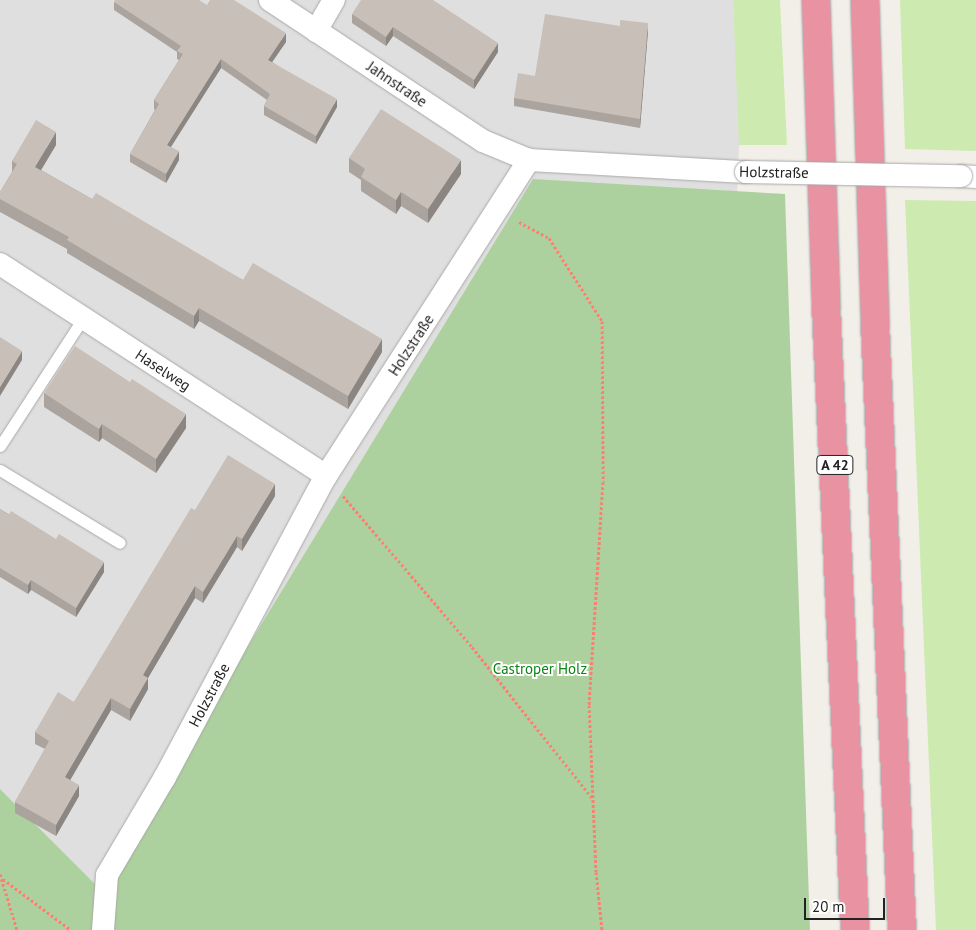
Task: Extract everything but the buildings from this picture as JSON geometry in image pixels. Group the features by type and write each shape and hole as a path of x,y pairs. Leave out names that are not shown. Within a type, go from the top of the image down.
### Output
{"highway":[{"name":"A 42","path":"816,0 826,306 855,930"},
{"path":"865,0 876,363 902,930"}],"street":[{"name":"Jahnstraße","path":"270,0 483,142 529,160"},
{"path":"316,31 334,0"},
{"name":"Holzstraße","path":"103,930 107,875 165,778 326,476 529,160 746,172 968,176"},
{"name":"Haselweg","path":"0,264 326,476"}],"lane":[{"path":"0,446 83,318"},
{"path":"0,470 120,543"}],"path":[{"path":"498,211 549,238 602,321 603,482 589,705 602,930"},
{"path":"326,476 472,647 593,799"},
{"path":"0,874 17,930"},
{"path":"3,879 72,930"}],"shaded area":[{"path":"0,0 733,0 740,126 737,193 100,889 0,789"}],"green space":[{"path":"733,0 780,0 787,145 739,145"},
{"path":"900,0 976,0 976,151 905,149"},
{"name":"Castroper Holz","path":"533,179 785,194 810,930 0,930 0,789 100,889"},
{"path":"905,200 976,201 976,930 936,930"}]}
